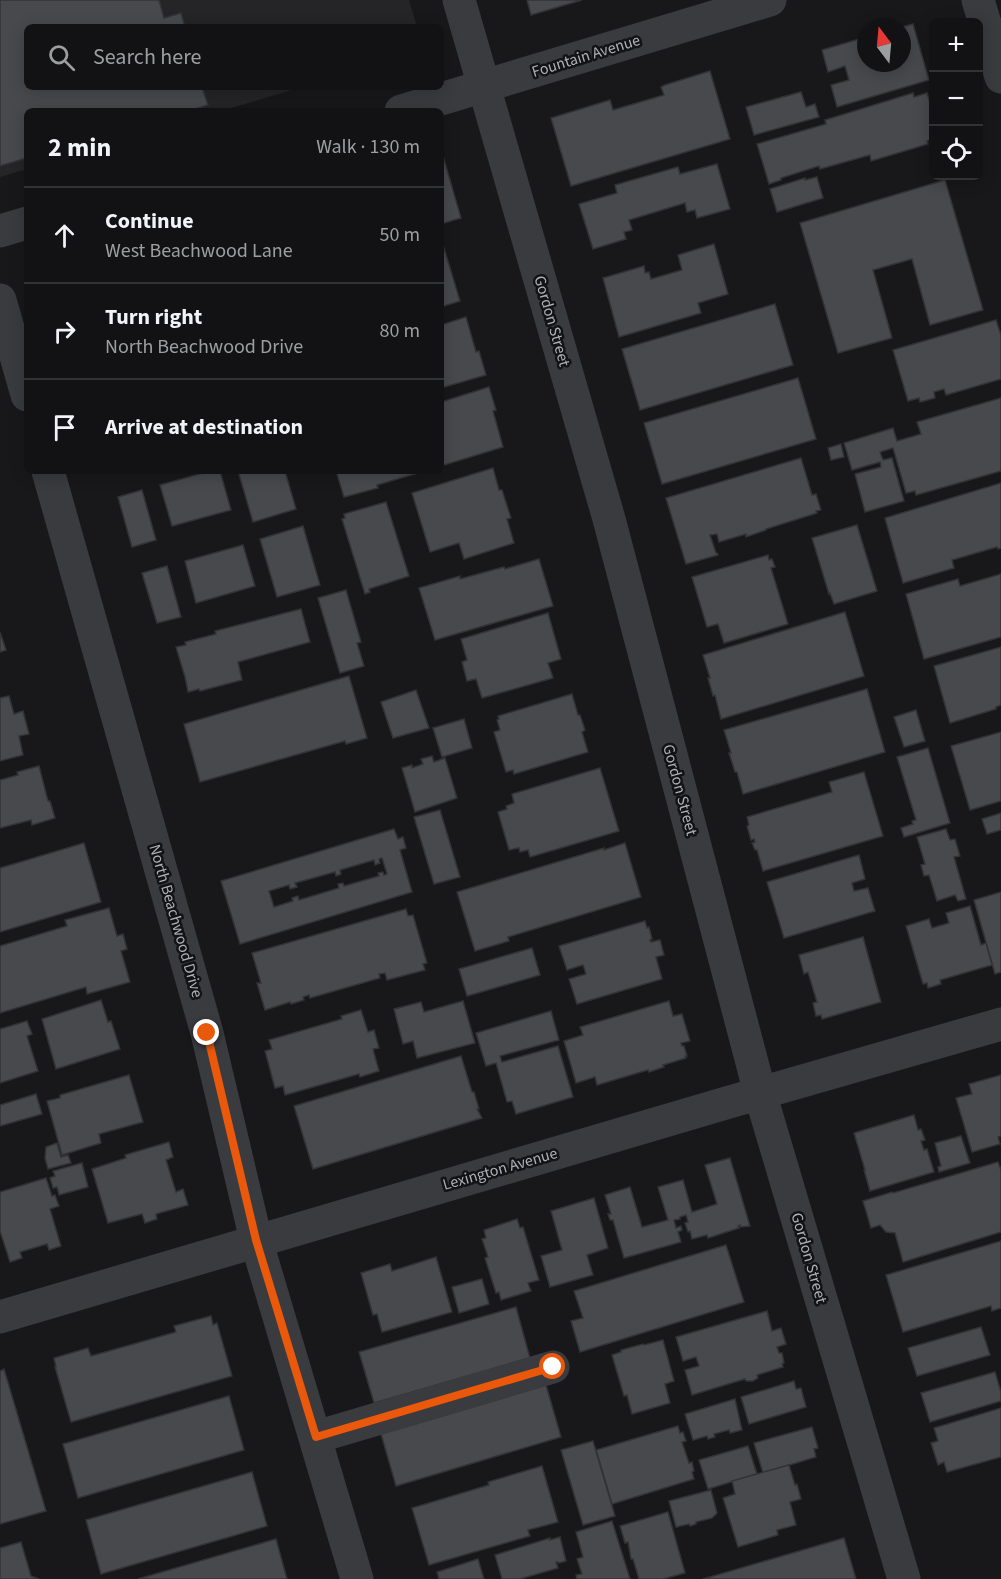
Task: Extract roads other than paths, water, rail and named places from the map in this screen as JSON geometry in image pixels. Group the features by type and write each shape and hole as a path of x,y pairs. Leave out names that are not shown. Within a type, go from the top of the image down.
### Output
{"street":[{"name":"Gordon Street","path":"459,0 609,519 760,1093 904,1579"},
{"name":"Fountain Avenue","path":"411,108 770,0"},
{"path":"978,0 1001,77"},
{"path":"0,231 24,224"},
{"path":"0,300 24,384"},
{"name":"North Beachwood Drive","path":"49,474 207,1033 256,1240 357,1579"},
{"name":"Lexington Avenue","path":"0,1317 256,1240 1001,1024"},
{"path":"316,1437 553,1367"}]}
